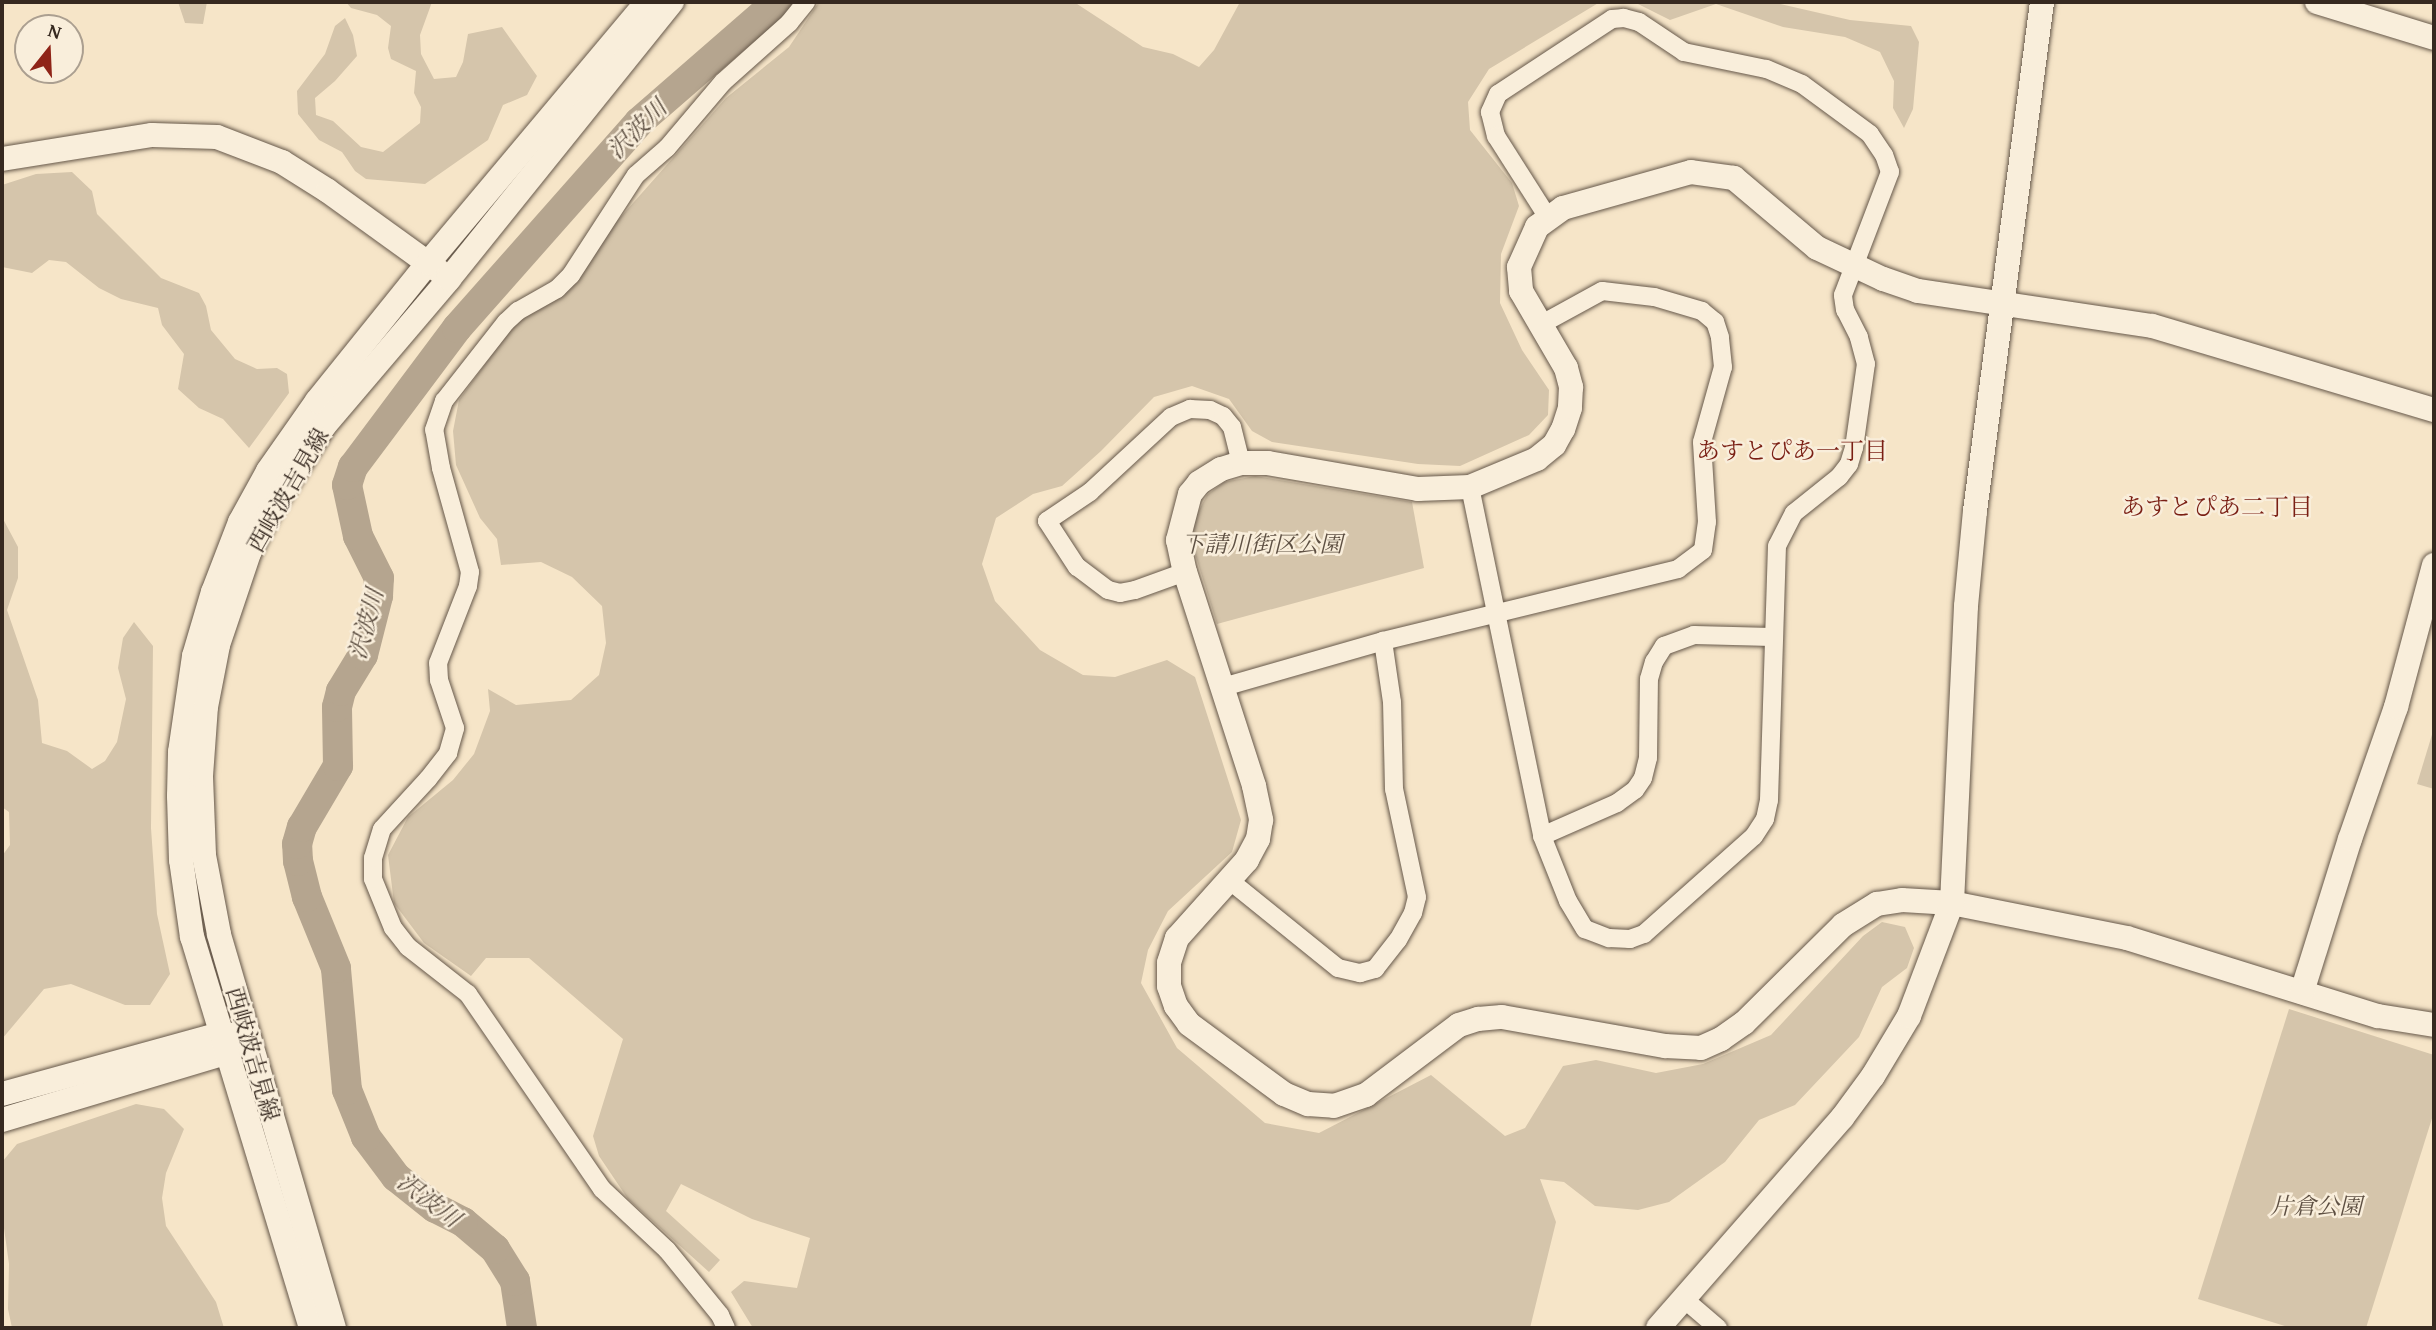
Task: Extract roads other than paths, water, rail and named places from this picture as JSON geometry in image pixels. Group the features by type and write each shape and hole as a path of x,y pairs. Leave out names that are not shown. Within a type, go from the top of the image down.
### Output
{"street":[{"name":"西岐波吉見線","path":"311,1328 192,937 181,860 180,752 194,656 240,522 268,471 317,401 428,263 647,2"},
{"name":"西岐波吉見線","path":"334,1328 219,934 204,855 201,776 206,707 218,645 249,553 293,471 324,426 449,279 672,2"},
{"path":"726,1328 720,1315 667,1250 602,1189 468,994 408,947 393,928 373,878 373,858 382,828 428,779 448,753 455,727 439,680 438,663 468,586 470,572 441,468 434,430 444,401 506,322 519,311 557,289 571,275 636,175 667,148 723,82 789,23 806,2"},
{"path":"1658,1328 1842,1118 1874,1076 1909,1016 1952,904 1966,607 2042,2"},
{"path":"2318,2 2434,38"},
{"path":"1469,487 1542,836 1569,901 1585,929 1609,938 1630,939 1644,934 1754,836 1765,819 1769,800 1772,637 1777,546 1782,531 1794,513 1839,477 1849,464 1854,448 1866,364 1859,337 1845,310 1843,295 1890,172 1884,155 1870,134 1802,83 1766,69 1684,52 1639,22 1624,18 1612,19 1498,94 1490,113 1496,136 1548,216"},
{"path":"2,159 152,135 218,136 282,162 328,191 449,279"},
{"path":"2434,410 2152,326 1918,290 1852,266 1817,248 1734,178 1713,173 1691,172 1624,189 1585,200 1548,216 1525,246 1518,267 1521,291 1566,368 1571,387 1570,408 1563,429 1554,445 1537,459 1469,487 1418,489 1268,463 1241,463 1221,468 1199,482 1190,494 1178,540 1185,572 1254,786 1261,820 1258,839 1247,860 1177,938 1169,963 1169,986 1176,1006 1189,1024 1284,1094 1308,1104 1334,1105 1366,1095 1460,1025 1478,1019 1502,1017 1665,1046 1701,1048 1721,1040 1744,1023 1843,925 1877,904 1902,900 1952,904 2127,938 2378,1016 2434,1025"},
{"path":"1223,687 1383,640 1678,569 1703,550 1706,538 1702,442 1723,367 1720,337 1715,322 1702,311 1654,298 1602,291 1541,325"},
{"path":"1185,572 1135,590 1120,593 1108,590 1077,567 1047,521 1090,492 1171,417 1190,408 1210,410 1223,416 1235,434 1241,463"},
{"path":"2302,992 2350,839 2396,707 2434,565"},
{"path":"1542,836 1617,803 1634,790 1643,778 1648,758 1649,679 1654,662 1664,646 1695,635 1772,637"},
{"path":"1229,880 1338,968 1360,973 1375,969 1398,940 1413,913 1417,897 1394,789 1392,702 1383,640"},
{"path":"2,1120 247,1035"},
{"path":"2,1094 102,1069 223,1044"},
{"path":"1685,1299 1718,1328"}],"waterway":[{"name":"沢波川","path":"522,1328 515,1281 495,1249 463,1222 435,1208 396,1177 366,1137 347,1090 336,968 307,897 298,861 297,844 302,827 338,766 337,707 341,691 363,655 378,596 379,578 358,536 347,485 353,467 457,328 639,122 777,2"}],"district":[{"name":"あすとぴあ一丁目","path":"1792,451"},
{"name":"あすとぴあ二丁目","path":"2217,507"}],"park label":[{"name":"下請川街区公園","path":"1262,544"},
{"name":"片倉公園","path":"2316,1206"}]}
